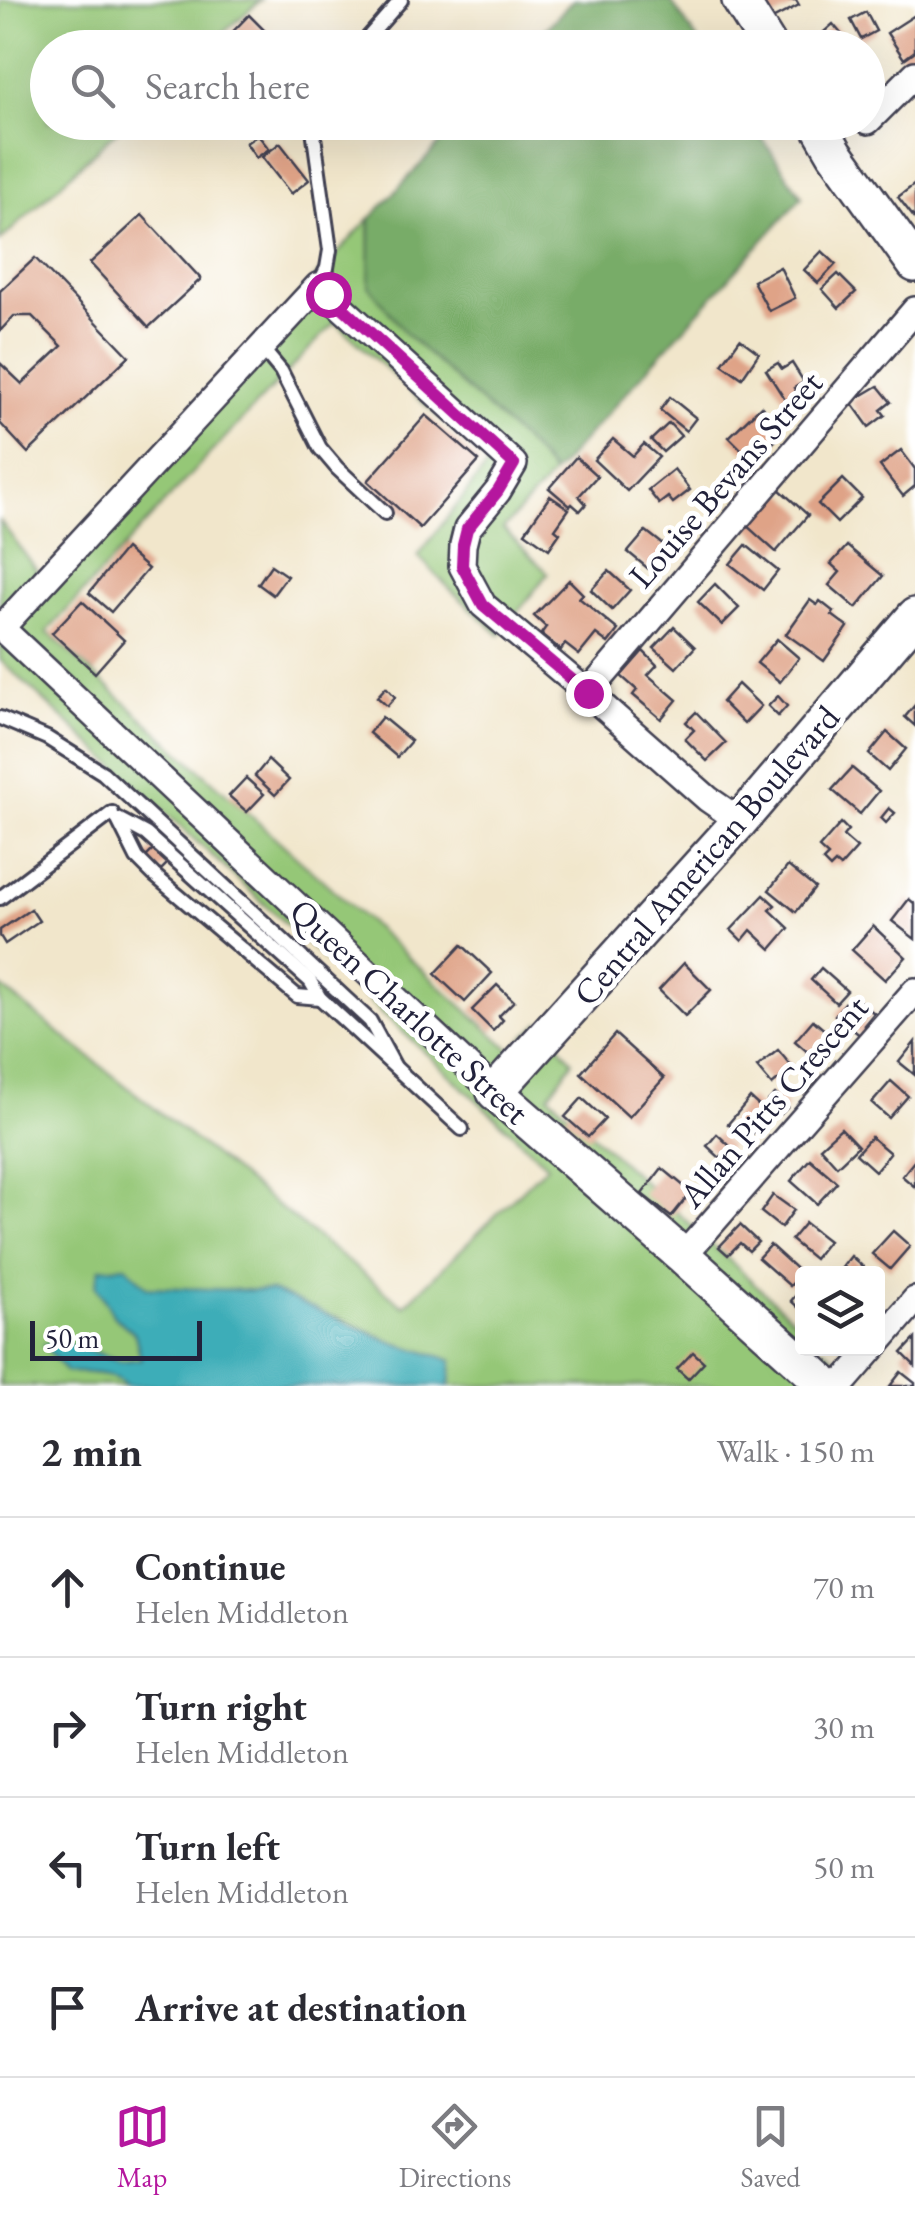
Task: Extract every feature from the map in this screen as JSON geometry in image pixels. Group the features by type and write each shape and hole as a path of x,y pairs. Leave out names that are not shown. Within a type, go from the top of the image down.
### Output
{"main road":[{"path":"740,0 759,30"},
{"path":"828,140 915,264"},
{"name":"Central American Boulevard","path":"495,1092 740,821 915,616"},
{"name":"Queen Charlotte Street","path":"495,1092 827,1386"}],"street":[{"path":"885,104 915,74"},
{"path":"836,153 849,140"},
{"path":"0,628 318,286 514,464 467,529 463,545 462,566 483,605 708,799 740,821"},
{"name":"Louise Bevans Street","path":"588,693 915,310"},
{"name":"Queen Charlotte Street","path":"0,628 495,1092"},
{"name":"Allan Pitts Crescent","path":"683,1256 915,991"},
{"path":"885,1334 915,1300"},
{"path":"840,1386 866,1356"}],"lane":[{"path":"375,30 401,0"},
{"path":"315,140 330,250 318,286"},
{"path":"261,347 280,371 320,448 385,512"},
{"path":"0,718 47,738 117,786 370,1021 395,1067"},
{"path":"0,898 112,813"},
{"path":"320,998 298,996 154,875 136,858 118,819 146,834 173,856 310,980 320,998 462,1129"}],"green space":[{"path":"0,0 261,0 227,30 30,30 30,140 107,140 0,241"},
{"path":"573,0 670,0 690,30 545,30"},
{"path":"443,140 763,140 802,197 553,474 529,446 406,334 369,286 370,219"},
{"path":"369,219 370,286 406,334 529,446 553,474 503,529 548,573 500,635 418,556 489,463 335,322 47,632 511,1050 540,1022 573,1061 549,1095 795,1321 795,1356 833,1356 866,1386 450,1386 452,1360 394,1343 340,1318 206,1291 147,1287 114,1316 135,1334 141,1359 121,1361 56,1340 66,1371 107,1375 127,1386 0,1386 0,986 404,1306 547,1165 0,660 0,521 41,576"}],"water":[{"path":"126,1266 147,1287 272,1291 394,1343 452,1360 450,1386 127,1386 107,1375 66,1372 44,1345 56,1340 121,1361 141,1359 135,1334 114,1316 96,1285 100,1268"}],"building":[{"path":"761,0 796,0 799,5 772,19"},
{"path":"866,12 875,30 856,30 851,20"},
{"path":"249,15 264,30 234,30"},
{"path":"915,15 915,51 904,59 887,33"},
{"path":"262,140 269,149 256,158 246,143"},
{"path":"280,143 309,180 291,194 262,157"},
{"path":"915,184 915,219 898,197"},
{"path":"142,215 201,279 149,327 90,263"},
{"path":"822,251 836,264 818,283 804,270"},
{"path":"35,258 129,356 28,453 0,423 0,363 22,384 62,346 32,316 14,316 0,331 0,291"},
{"path":"780,267 795,298 769,311 753,281"},
{"path":"838,274 856,292 839,308 822,289"},
{"path":"740,339 759,353 742,378 722,364"},
{"path":"778,363 782,369 792,363 804,382 794,388 799,396 787,403 766,370"},
{"path":"878,386 891,402 881,410 885,415 869,427 851,402"},
{"path":"670,397 696,418 686,431 660,410"},
{"path":"761,406 781,428 773,435 777,439 762,454 753,444 744,452 729,437"},
{"path":"426,415 479,461 420,528 368,481"},
{"path":"669,423 681,436 663,452 651,440"},
{"path":"613,439 633,456 644,444 659,457 627,491 594,460"},
{"path":"901,450 915,469 915,486 903,496 880,466"},
{"path":"576,457 597,476 579,496 586,504 580,511 549,488"},
{"path":"674,469 690,490 673,503 668,497 659,504 648,490"},
{"path":"843,479 862,498 837,523 818,504"},
{"path":"779,489 808,515 776,552 746,525"},
{"path":"550,496 569,509 555,529 560,533 549,549 525,532"},
{"path":"646,531 669,549 651,571 628,552"},
{"path":"746,545 778,571 763,590 730,564"},
{"path":"847,546 883,576 856,608 829,585 840,572 831,564"},
{"path":"125,549 148,569 111,612 89,593"},
{"path":"271,565 287,576 273,595 258,584"},
{"path":"609,571 630,590 612,610 591,590"},
{"path":"569,580 583,594 579,598 618,630 608,643 596,634 579,655 565,644 561,650 541,634 546,627 534,616"},
{"path":"715,584 739,608 722,625 698,602"},
{"path":"810,600 817,605 820,601 848,627 824,661 786,634"},
{"path":"82,601 124,640 95,673 52,633"},
{"path":"674,627 695,647 676,668 654,648"},
{"path":"777,639 799,658 780,682 757,663"},
{"path":"643,651 657,665 648,675 677,700 661,719 633,695 637,690 621,676"},
{"path":"738,684 761,706 744,724 722,702"},
{"path":"386,687 395,697 387,706 377,697"},
{"path":"778,696 787,706 778,716 768,706"},
{"path":"915,705 915,726 905,717"},
{"path":"696,712 726,743 707,761 685,739 694,730 686,722"},
{"path":"382,717 411,741 397,757 369,733"},
{"path":"887,732 906,749 888,771 869,754"},
{"path":"268,760 289,780 275,795 255,776"},
{"path":"852,768 879,791 860,814 832,790"},
{"path":"246,778 264,794 247,812 229,796"},
{"path":"889,808 895,813 886,823 881,818"},
{"path":"841,823 848,830 843,836 857,848 840,867 835,863 830,868 823,861 828,856 819,848"},
{"path":"154,849 168,863 159,872 145,858"},
{"path":"788,866 815,888 796,912 769,890"},
{"path":"764,895 775,905 770,910 789,928 771,949 751,930 742,941 731,930"},
{"path":"909,899 915,904 915,939 892,921"},
{"path":"31,909 39,921 5,944 0,930"},
{"path":"873,926 906,957 885,980 852,950"},
{"path":"462,945 492,973 465,1002 435,974"},
{"path":"684,963 711,990 685,1016 659,990"},
{"path":"821,968 847,991 836,1003 811,980"},
{"path":"497,985 514,1001 499,1016 503,1020 493,1031 472,1010"},
{"path":"858,1000 874,1013 864,1025 874,1033 867,1041 835,1015 845,1003 851,1007"},
{"path":"813,1020 828,1033 810,1054 795,1041"},
{"path":"615,1034 664,1078 629,1117 581,1073"},
{"path":"915,1042 915,1075 899,1062"},
{"path":"778,1050 793,1068 772,1085 757,1067"},
{"path":"891,1081 908,1096 889,1118 872,1103"},
{"path":"775,1094 788,1107 781,1114 768,1101"},
{"path":"582,1098 605,1119 588,1137 565,1117"},
{"path":"750,1098 769,1115 747,1140 728,1124"},
{"path":"841,1128 858,1146 837,1166 820,1147"},
{"path":"717,1134 730,1146 720,1158 707,1146"},
{"path":"871,1137 890,1153 875,1171 856,1154"},
{"path":"810,1159 837,1182 817,1204 791,1181"},
{"path":"915,1160 915,1187 902,1176"},
{"path":"662,1168 691,1192 671,1217 642,1194"},
{"path":"773,1195 794,1210 781,1228 761,1212"},
{"path":"805,1223 828,1241 814,1259 791,1240"},
{"path":"740,1225 758,1242 749,1251 740,1243 728,1255 719,1247"},
{"path":"893,1231 910,1246 890,1269 872,1254"},
{"path":"770,1245 795,1268 795,1281 790,1286 758,1258"},
{"path":"851,1256 862,1266 843,1266"},
{"path":"915,1339 915,1366 902,1353"},
{"path":"693,1352 704,1362 688,1379 677,1369"},
{"path":"901,1372 915,1383 915,1386 890,1386"}],"route":[{"path":"328,294 514,464 467,529 462,566 483,605 588,693"}]}
